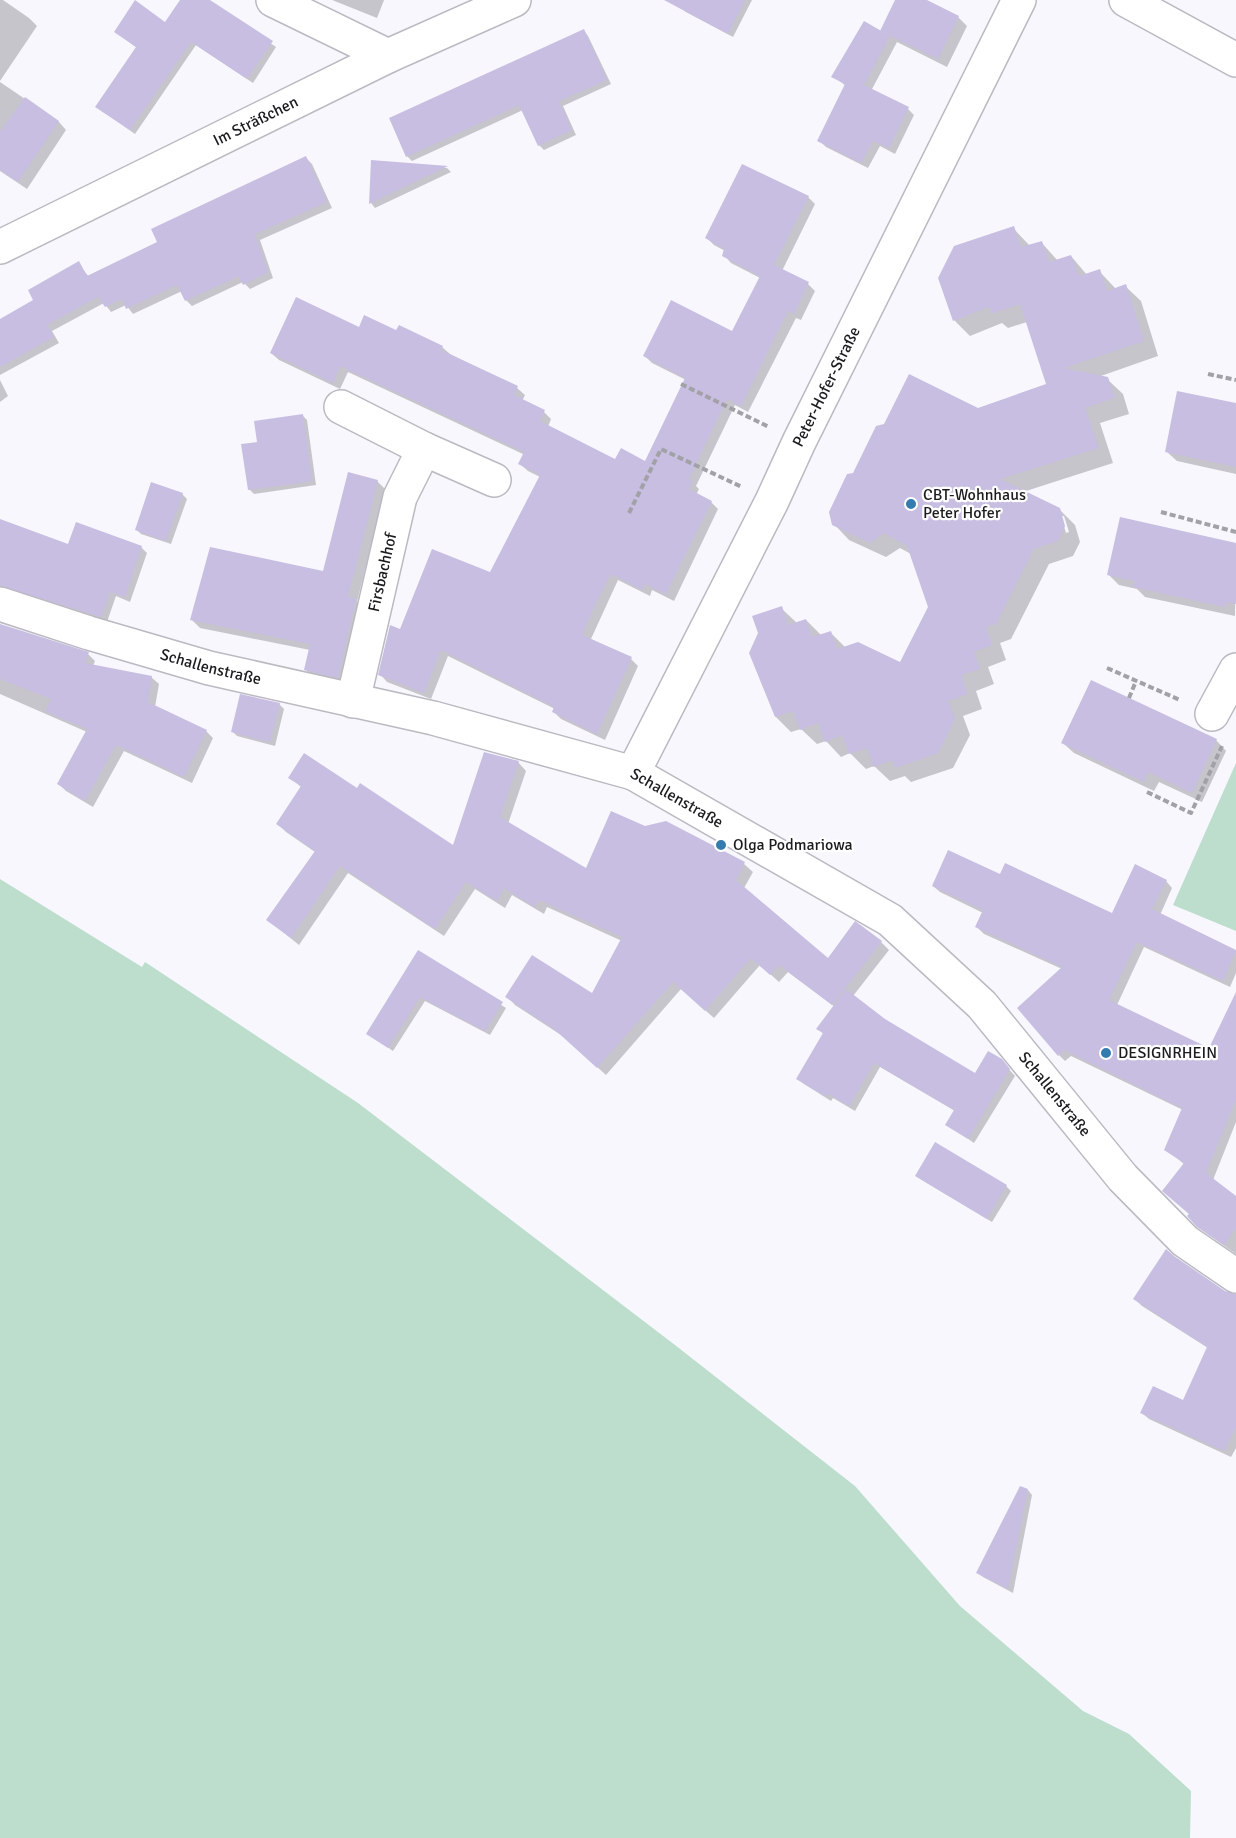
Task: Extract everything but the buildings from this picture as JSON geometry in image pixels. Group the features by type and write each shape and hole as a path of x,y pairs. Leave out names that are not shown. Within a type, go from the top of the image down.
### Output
{"street":[{"path":"273,0 388,56"},
{"name":"Im Sträßchen","path":"0,246 388,56 514,0"},
{"name":"Peter-Hofer-Straße","path":"633,773 772,501 799,442 1019,0"},
{"path":"1126,0 1236,60"},
{"path":"341,407 424,449 494,480"},
{"name":"Firsbachhof","path":"353,701 400,496 424,449"},
{"name":"Schallenstraße","path":"0,604 209,668 432,718 633,773 890,920 982,1005 1123,1178 1185,1241 1236,1276"},
{"path":"1212,714 1236,670"}],"path":[{"path":"1208,374 1236,380"},
{"path":"681,384 799,442"},
{"path":"629,513 661,449 772,501"},
{"path":"1161,512 1236,532"},
{"path":"1107,668 1212,714 1227,733 1191,813 1147,792"},
{"path":"1129,698 1136,681"}],"green space":[{"path":"1236,763 1236,931 1173,905"},
{"path":"0,879 142,967 145,962 358,1103 675,1345 855,1486 960,1606 1083,1711 1129,1734 1191,1791 1190,1838 0,1838"}],"place":[{"name":"CBT-Wohnhaus Peter Hofer","path":"911,504"},
{"name":"Olga Podmariowa","path":"721,845"},
{"name":"DESIGNRHEIN","path":"1106,1053"}]}
